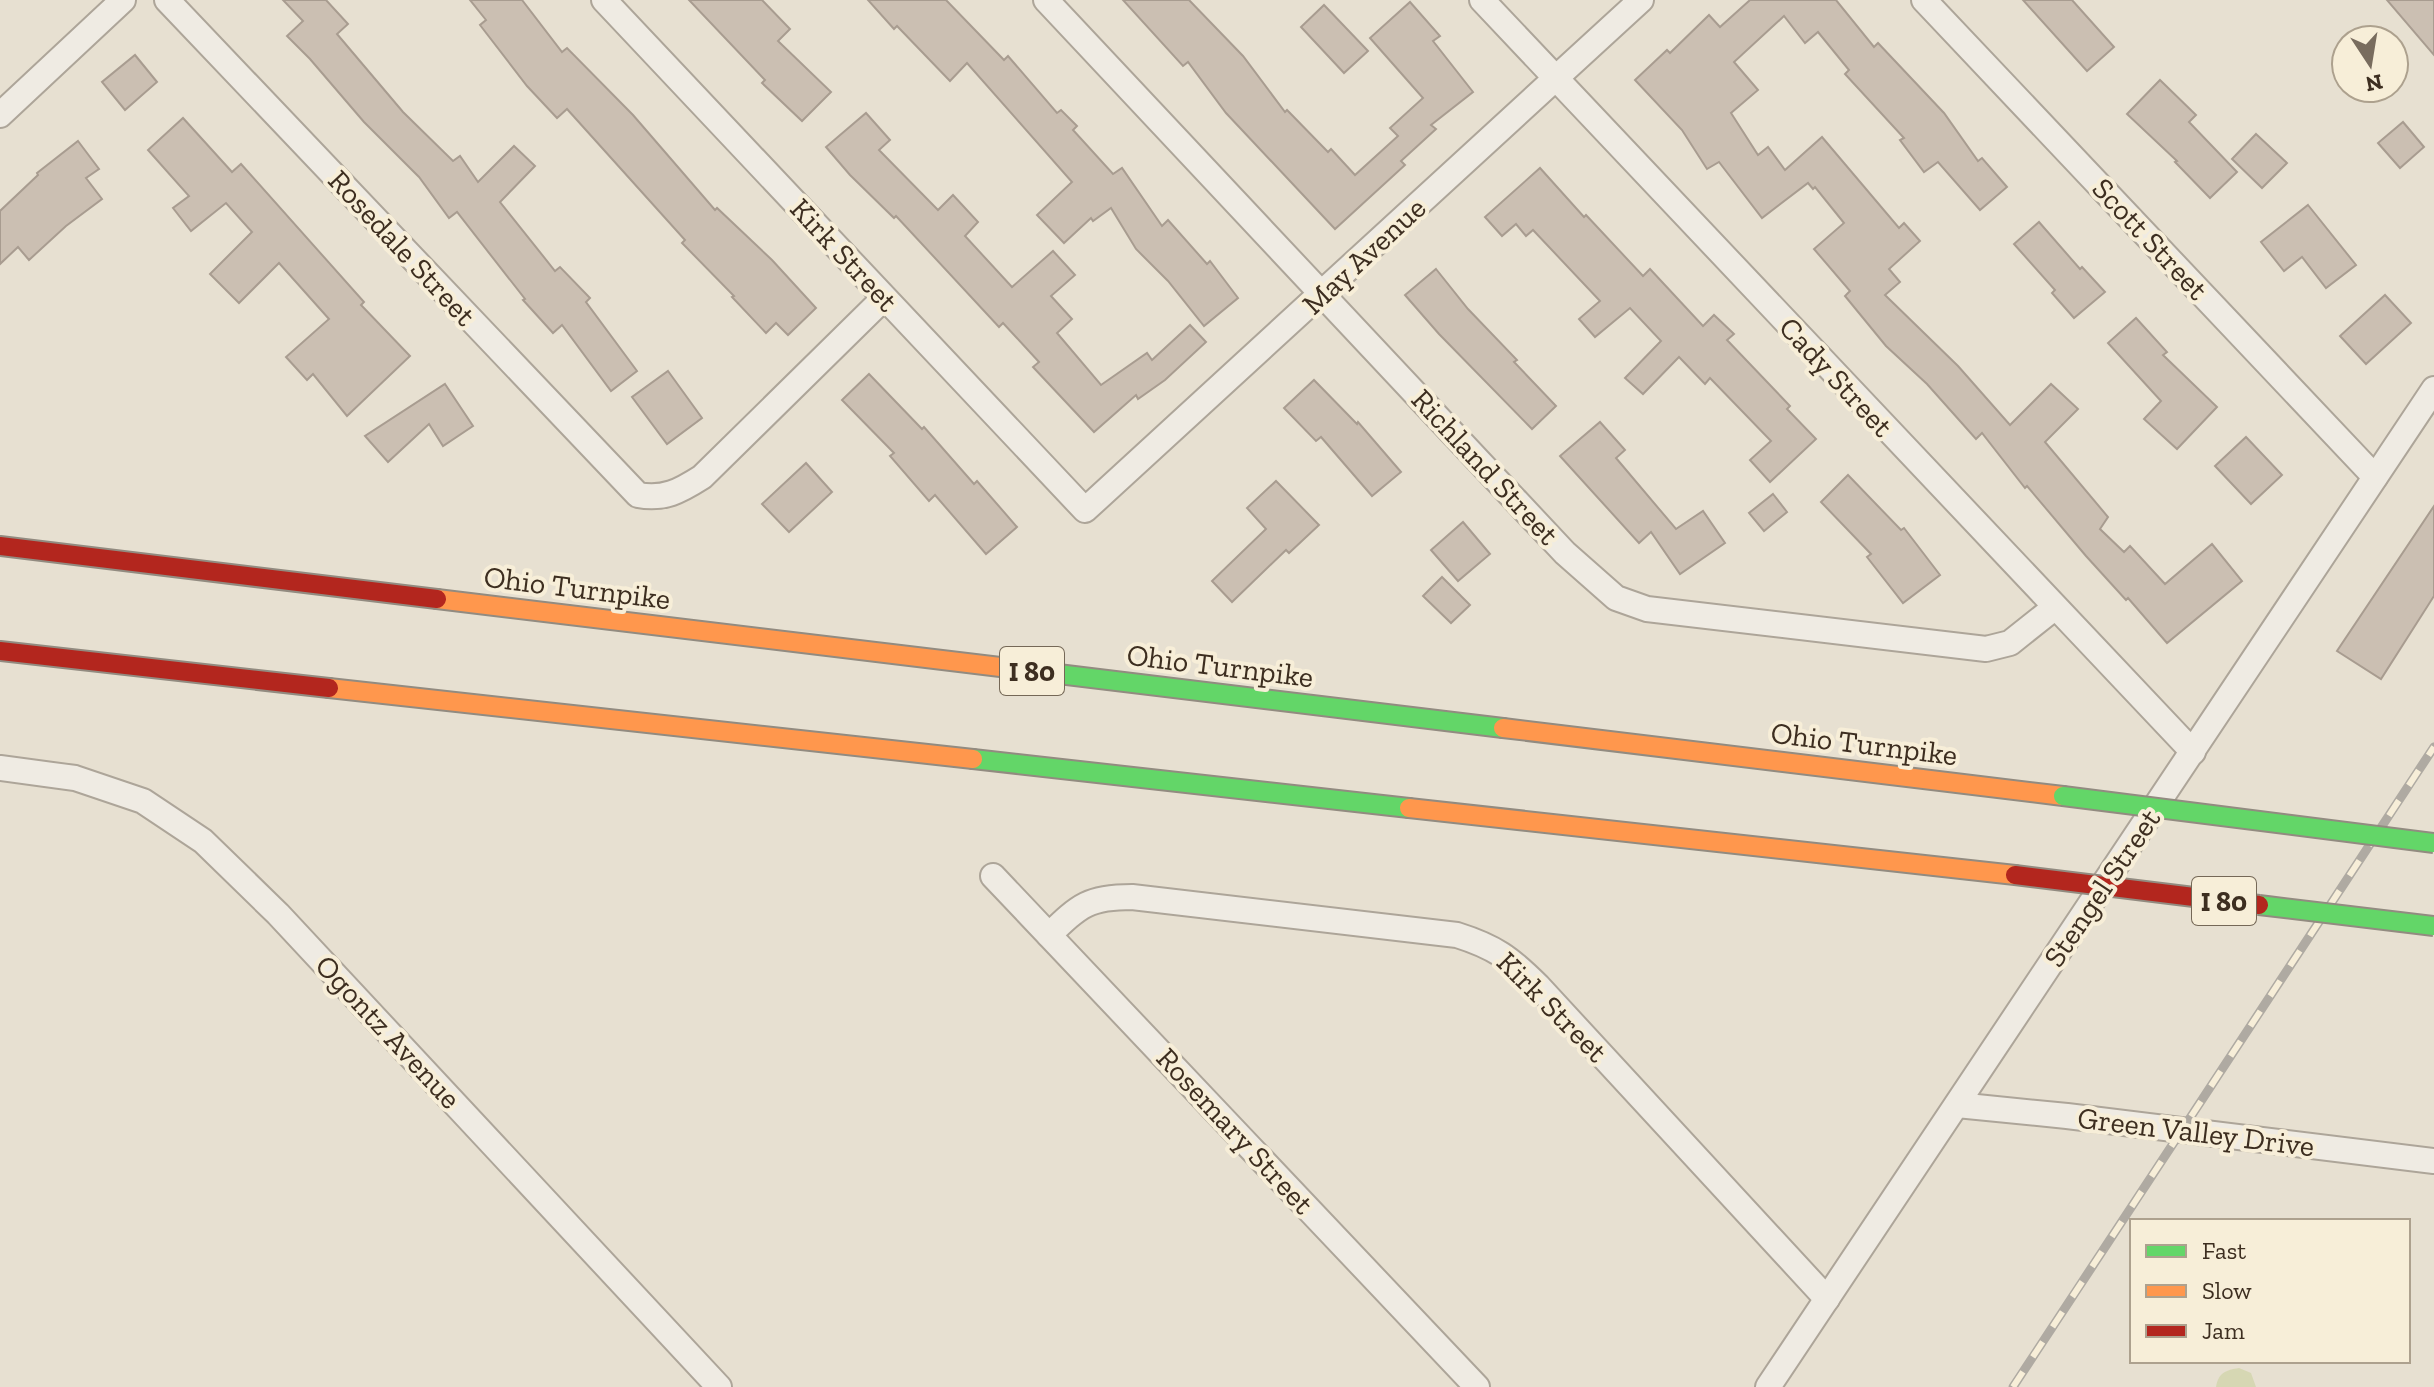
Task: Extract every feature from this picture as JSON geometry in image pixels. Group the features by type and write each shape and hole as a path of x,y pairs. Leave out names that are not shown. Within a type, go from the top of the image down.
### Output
{"highway":[{"name":"Ohio Turnpike","path":"0,546 2434,843"},
{"name":"I 80","path":"0,651 2015,875 2434,926"}],"street":[{"path":"0,115 123,0"},
{"name":"Rosedale Street","path":"167,0 638,495 666,496 679,492 702,477 884,298"},
{"name":"Kirk Street","path":"604,0 1085,510"},
{"name":"Richland Street","path":"1046,0 1565,553 1616,598 1647,609 1986,649 2010,643 2054,608"},
{"name":"Cady Street","path":"1482,0 2193,752"},
{"name":"May Avenue","path":"1085,510 1641,0"},
{"name":"Scott Street","path":"1924,0 2375,477"},
{"name":"Stengel Street","path":"1768,1387 2434,389"},
{"name":"Ogontz Avenue","path":"0,768 75,778 143,801 203,841 278,914 719,1387"},
{"name":"Rosemary Street","path":"993,876 1477,1387"},
{"name":"Kirk Street","path":"1049,935 1076,909 1102,897 1132,897 1457,935 1487,944 1514,962 1538,986 1827,1299"},
{"name":"Green Valley Drive","path":"1957,1105 2434,1161"}],"green space":[{"path":"2239,1368 2251,1373 2256,1387 2216,1387 2223,1373"}],"building":[{"path":"283,0 326,0 348,24 337,34 403,112 453,161 460,156 478,182 514,146 535,166 500,202 555,271 560,267 590,298 586,302 637,371 611,391 562,325 553,333 523,300 457,212 449,218 419,177 364,122 287,36 303,21"},
{"path":"470,0 522,0 562,52 567,48 633,115 715,210 717,208 772,260 816,308 788,335 776,323 766,333 682,243 685,240 567,109 557,118 527,86 480,25 486,20"},
{"path":"689,0 762,0 790,29 778,41 831,92 802,121 762,83 765,80"},
{"path":"868,0 946,0 1004,60 1008,56 1057,113 1061,110 1077,126 1073,130 1113,174 1122,168 1162,226 1168,220 1207,264 1210,261 1238,298 1204,326 1168,281 1136,249 1111,208 1093,221 1091,218 1064,243 1037,215 1072,182 967,63 950,81"},
{"path":"1123,0 1189,0 1243,56 1285,112 1287,110 1328,152 1331,149 1355,175 1398,136 1390,128 1423,98 1370,38 1410,2 1440,36 1433,41 1473,92 1431,125 1436,129 1401,161 1405,165 1335,229 1226,113 1188,62 1183,66"},
{"path":"1750,0 1836,0 1874,47 1878,43 1944,113 1978,161 1982,158 2007,187 1980,210 1938,162 1924,172 1900,140 1904,138 1845,74 1849,70 1818,32 1805,43 1784,16 1734,62 1758,90 1731,113 1758,155 1768,147 1785,170 1822,137 1899,228 1904,223 1920,241 1889,269 1900,282 1885,295 1958,366 2010,425 2051,384 2078,409 2045,442 2108,517 2100,529 2124,552 2130,546 2165,584 2212,544 2242,581 2167,643 2086,556 2027,486 2025,488 1982,433 1976,439 1927,384 1886,346 1845,296 1850,291 1814,249 1844,223 1815,187 1813,189 1808,183 1762,218 1719,162 1707,169 1682,130 1635,80 1667,50 1670,53 1709,15 1720,27"},
{"path":"2023,0 2072,0 2114,47 2087,71"},
{"path":"2387,0 2434,0 2434,55 2410,24"},
{"path":"1324,5 1368,51 1344,73 1301,27"},
{"path":"135,55 157,82 125,110 102,82"},
{"path":"2160,80 2196,115 2189,122 2237,172 2210,198 2177,161 2127,114"},
{"path":"866,113 890,140 879,150 938,210 953,195 978,222 965,236 1012,287 1053,251 1075,275 1051,296 1072,319 1057,333 1101,385 1147,353 1152,360 1190,325 1206,342 1165,380 1138,399 1136,395 1094,432 1033,367 1039,362 1003,323 999,327 896,216 894,218 850,175 826,147"},
{"path":"183,118 232,172 241,164 364,302 361,305 410,356 347,416 313,374 307,380 286,357 329,319 279,263 239,303 210,274 252,232 226,203 191,231 173,208 189,196 148,150"},
{"path":"2403,122 2424,147 2400,168 2378,143"},
{"path":"2256,134 2287,163 2262,188 2232,159"},
{"path":"78,141 99,169 86,178 102,199 29,260 18,247 0,264 0,211 37,173"},
{"path":"1540,168 1643,276 1650,269 1703,326 1714,315 1734,334 1727,340 1790,406 1787,409 1816,439 1770,482 1750,460 1771,441 1710,378 1705,384 1679,357 1643,394 1625,378 1661,341 1630,308 1595,337 1579,319 1600,301 1533,230 1526,236 1516,224 1502,236 1485,217"},
{"path":"2308,205 2356,265 2326,288 2302,257 2284,271 2261,242"},
{"path":"2039,222 2080,269 2082,267 2105,292 2074,318 2052,293 2055,290 2014,244"},
{"path":"1436,269 1468,309 1517,360 1514,362 1556,406 1532,429 1405,295"},
{"path":"2385,295 2411,323 2366,364 2340,336"},
{"path":"2136,318 2167,352 2163,355 2217,407 2177,449 2144,419 2161,401 2108,343"},
{"path":"668,371 702,418 667,444 632,397"},
{"path":"869,374 922,429 924,427 974,484 977,481 1017,527 986,554 935,495 929,501 890,456 894,453 842,400"},
{"path":"1314,380 1358,422 1401,472 1372,496 1321,437 1316,441 1284,408"},
{"path":"445,384 473,426 443,446 429,424 388,462 365,436"},
{"path":"1600,422 1625,450 1616,458 1676,529 1703,511 1725,543 1680,574 1651,532 1639,543 1560,456"},
{"path":"2246,437 2282,475 2251,504 2215,466"},
{"path":"806,463 832,492 789,532 762,504"},
{"path":"1848,475 1901,530 1904,528 1940,575 1903,603 1867,557 1871,554 1821,502"},
{"path":"1276,481 1319,525 1289,553 1286,550 1232,602 1212,581 1266,529 1247,508"},
{"path":"1773,494 1787,512 1764,531 1749,513"},
{"path":"2434,506 2434,596 2381,679 2337,651"},
{"path":"1463,522 1490,554 1458,581 1431,550"},
{"path":"1442,577 1470,605 1451,623 1423,596"}],"railway":[{"path":"2013,1387 2434,747"}],"traffic: fast":[{"path":"1017,669 1503,728"},
{"path":"973,759 1409,808"},
{"path":"2063,796 2434,843"},
{"path":"2259,905 2434,926"}],"traffic: slow":[{"path":"437,599 1017,669"},
{"path":"329,688 973,759"},
{"path":"1503,728 2063,796"},
{"path":"1409,808 2015,875"}],"traffic: jam":[{"path":"0,546 437,599"},
{"path":"0,651 329,688"},
{"path":"2015,875 2259,905"}]}
